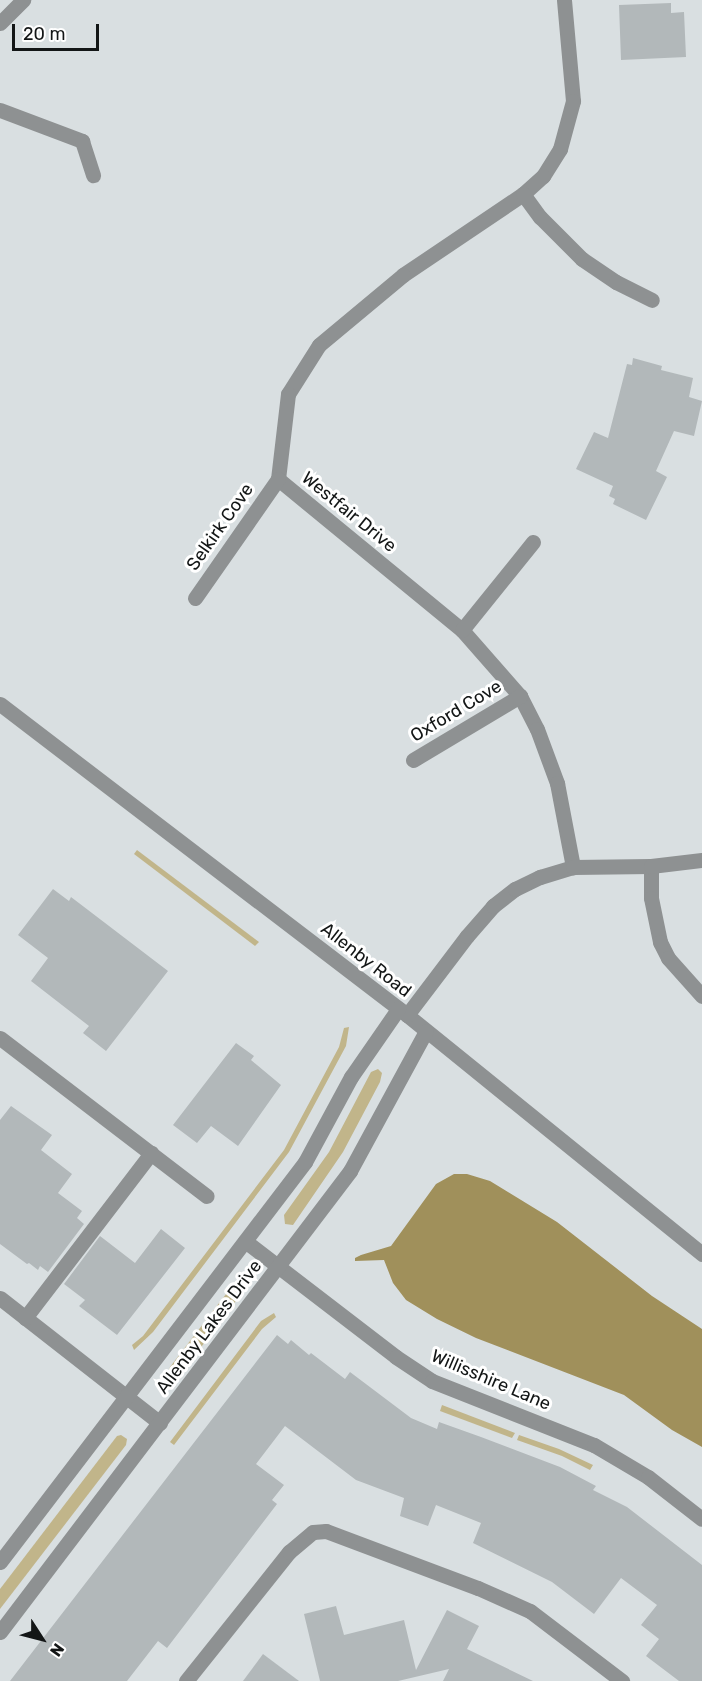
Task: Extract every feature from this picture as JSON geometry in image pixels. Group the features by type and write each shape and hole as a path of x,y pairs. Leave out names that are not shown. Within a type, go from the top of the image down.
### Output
{"street":[{"path":"0,23 23,0"},
{"name":"Westfair Drive","path":"564,0 573,101 569,123 560,149 543,176 523,194 403,275 319,345 288,394 278,479 462,630 520,696 537,729 557,783 573,867"},
{"path":"0,110 82,141 93,175"},
{"path":"523,194 540,217 582,259 616,282 652,300"},
{"name":"Selkirk Cove","path":"195,598 278,479"},
{"path":"462,630 533,542"},
{"name":"Oxford Cove","path":"413,760 520,696"},
{"name":"Allenby Road","path":"0,704 403,1012 702,1254"},
{"name":"Allenby Lakes Drive","path":"0,1562 305,1162 351,1077 493,906 515,889 540,877 573,867 651,866 702,860"},
{"path":"651,866 651,898 660,942 668,958 702,996"},
{"name":"Allenby Lakes Drive","path":"0,1632 350,1171 426,1031"},
{"path":"0,1038 207,1196"},
{"path":"25,1318 151,1153"},
{"name":"Willisshire Lane","path":"245,1240 396,1358 432,1381 594,1444 648,1477 702,1519"},
{"path":"0,1298 160,1423"},
{"path":"186,1681 289,1552 313,1532 326,1531 478,1588 530,1611 622,1681"}],"shaded area":[{"path":"137,850 259,942 255,946 134,854"},
{"path":"349,1027 346,1046 289,1152 153,1332 134,1350 132,1345 143,1336 284,1150 339,1047 344,1028"},
{"path":"378,1069 382,1073 380,1082 343,1152 293,1225 285,1224 284,1215 329,1152 371,1072"},
{"path":"454,1174 467,1174 490,1181 557,1222 652,1296 702,1329 702,1447 672,1430 624,1395 476,1338 437,1319 406,1300 393,1283 384,1260 355,1261 355,1258 361,1255 391,1246 436,1184"},
{"path":"239,1281 244,1282 245,1289 180,1375 171,1377 168,1373 170,1367 233,1285"},
{"path":"274,1313 276,1317 262,1329 174,1445 170,1442 261,1321"},
{"path":"442,1405 515,1433 512,1438 440,1411"},
{"path":"121,1435 127,1439 126,1445 0,1609 0,1589 117,1436"},
{"path":"519,1435 559,1449 593,1465 590,1470 562,1456 517,1440"}],"building":[{"path":"671,3 671,13 684,12 686,57 621,60 619,5"},
{"path":"633,358 662,366 661,370 693,378 689,397 702,401 694,436 674,431 656,471 667,477 646,520 613,504 615,499 609,496 613,486 576,469 594,432 608,438 627,364 632,365"},
{"path":"53,889 69,901 71,897 168,971 106,1051 83,1033 89,1026 31,981 48,958 18,935"},
{"path":"236,1043 254,1056 251,1060 281,1085 238,1146 211,1126 197,1143 173,1125"},
{"path":"11,1106 52,1135 41,1150 72,1174 58,1193 82,1211 77,1218 84,1224 48,1272 40,1266 38,1270 29,1263 27,1264 0,1244 0,1120"},
{"path":"161,1229 185,1248 117,1335 79,1306 85,1300 64,1284 100,1236 135,1263"},
{"path":"277,1335 288,1344 291,1340 345,1379 350,1372 411,1418 437,1429 439,1422 481,1437 560,1467 596,1486 593,1490 627,1507 702,1565 702,1681 679,1681 646,1656 659,1639 641,1625 657,1605 621,1578 594,1614 552,1582 473,1543 481,1523 436,1505 428,1526 400,1516 404,1498 356,1480 285,1426 256,1464 284,1485 272,1500 277,1504 167,1648 158,1641 127,1681 10,1681"},
{"path":"336,1606 344,1635 404,1620 416,1670 447,1610 479,1626 467,1649 533,1681 443,1681 449,1669 398,1681 320,1681 304,1614"},
{"path":"263,1654 299,1681 243,1681"}]}
